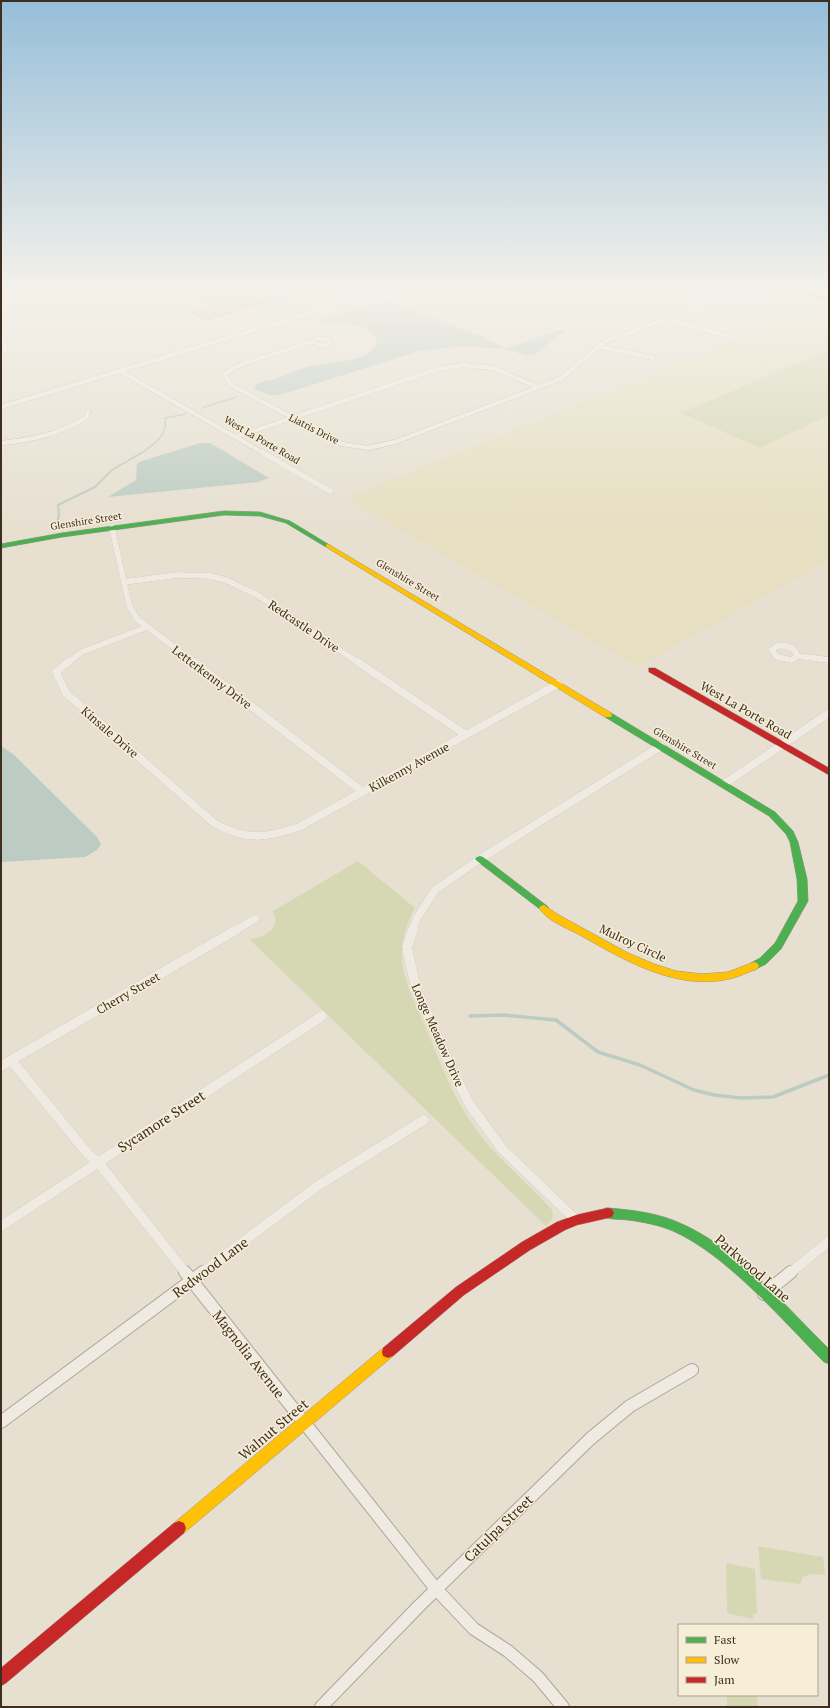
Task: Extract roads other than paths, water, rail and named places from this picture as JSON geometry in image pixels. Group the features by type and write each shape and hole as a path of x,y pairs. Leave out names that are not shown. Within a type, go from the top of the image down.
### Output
{"street":[{"path":"1,408 128,369"},
{"name":"Liatris Drive","path":"234,369 224,374 231,385 342,444 352,447 368,448 396,442 538,388 565,376 573,369"},
{"path":"236,437 440,369"},
{"path":"495,369 538,388"},
{"name":"West La Porte Road","path":"120,371 330,491"},
{"path":"1,443 31,440 58,433 75,425 87,417 88,412"},
{"name":"Glenshire Street","path":"1,546 112,528 224,513 260,514 282,520 296,526 765,809"},
{"name":"Letterkenny Drive","path":"112,528 124,582 132,610 137,619 363,792"},
{"name":"Redcastle Drive","path":"124,582 187,574 217,577 237,583 256,593 466,735"},
{"name":"Kinsale Drive","path":"147,628 82,652 56,672 66,693 214,824 230,833 256,837"},
{"path":"797,656 829,660"},
{"name":"West La Porte Road","path":"652,670 829,772"},
{"name":"Kilkenny Avenue","path":"256,837 279,834 299,827 558,684"},
{"path":"724,784 829,713"},
{"name":"Longe Meadow Drive","path":"576,1220 516,1164 483,1125 454,1074 416,989 407,948 417,918 435,890 480,859 661,746"},
{"name":"Mulroy Circle","path":"480,859 554,916 640,963 667,973 702,978 728,976 743,972 763,962 778,946 803,901 802,879 794,842 790,833 779,820 765,809"},
{"name":"Cherry Street","path":"1,1066 255,919"},
{"name":"Sycamore Street","path":"1,1226 322,1016"},
{"name":"Magnolia Avenue","path":"12,1060 88,1154 98,1162 303,1423 436,1589 474,1629 508,1651 538,1677 563,1707"},
{"name":"Redwood Lane","path":"1,1422 319,1185 424,1120"},
{"name":"Parkwood Lane","path":"576,1220 605,1213 641,1216 684,1230 722,1256 764,1294 829,1358"},
{"name":"Walnut Street","path":"1,1678 460,1291 526,1246 561,1226 576,1220"},
{"path":"764,1294 829,1241"},
{"name":"Catulpa Street","path":"321,1707 436,1589 610,1421 650,1394 692,1370"}],"waterway":[{"path":"202,408 236,397"},
{"path":"140,454 162,435 165,418 186,414"},
{"path":"56,528 59,515 58,505 95,487 112,470 141,453"},
{"path":"470,1016 504,1015 556,1020 598,1052 640,1065 694,1090 714,1095 741,1098 773,1097 829,1075"}]}
